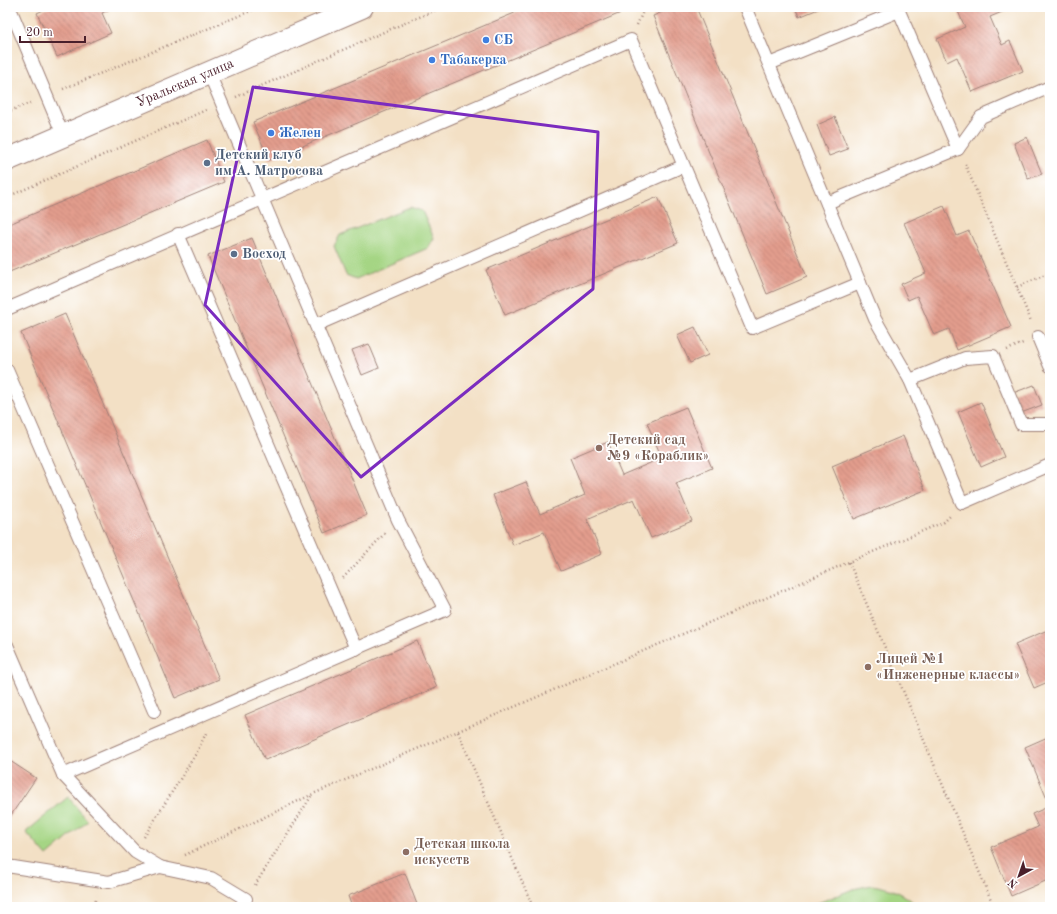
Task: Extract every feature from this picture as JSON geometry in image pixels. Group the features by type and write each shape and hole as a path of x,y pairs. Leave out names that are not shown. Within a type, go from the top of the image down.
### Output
{"street":[{"name":"Уральская улица","path":"7,160 362,7"}],"lane":[{"path":"745,7 875,319 910,380 962,503 1050,465"},
{"path":"12,12 63,135"},
{"path":"769,64 900,12 958,148"},
{"path":"7,309 261,198 630,40 752,328 860,283"},
{"path":"63,775 445,610 398,520 209,73"},
{"path":"827,203 958,148 981,117 1050,87"},
{"path":"316,324 683,166"},
{"path":"178,234 356,649"},
{"path":"1038,336 1050,366"},
{"path":"910,380 965,358 993,356 1021,424 1050,424"},
{"path":"7,370 154,711"},
{"path":"7,645 63,775 135,852 160,867 211,878 244,903"},
{"path":"7,866 109,882 160,867"}],"path":[{"path":"7,112 260,7"},
{"path":"639,22 645,7"},
{"path":"958,148 1038,336 993,356"},
{"path":"1017,287 1050,273"},
{"path":"160,867 313,794 944,522 962,503"},
{"path":"331,590 398,520"},
{"path":"849,562 994,907"},
{"path":"135,852 197,752 218,708"},
{"path":"458,732 533,907"},
{"path":"244,903 313,794"},
{"path":"90,907 109,882"}],"highlighted area":[{"path":"253,87 598,132 593,289 361,477 205,305"}],"green space":[{"path":"410,207 422,211 434,238 428,248 356,279 346,275 334,246 340,235"},
{"path":"68,797 88,821 47,856 26,832"},
{"path":"872,885 897,892 908,898 918,907 808,907 853,889"}],"building":[{"path":"50,7 114,7 102,13 111,33 57,57 37,13"},
{"path":"529,7 627,7 628,10 269,160 253,122"},
{"path":"674,7 696,7 807,277 767,294 653,16"},
{"path":"795,7 823,7 799,17"},
{"path":"956,7 1014,7 990,17 1002,45 1010,41 1023,71 972,92 957,57 947,62 937,39 965,27"},
{"path":"835,117 848,149 829,156 817,125"},
{"path":"1027,137 1042,174 1028,179 1014,143"},
{"path":"207,140 224,182 7,273 7,225"},
{"path":"658,197 678,243 505,315 486,270"},
{"path":"944,206 957,236 969,231 1011,327 957,350 949,329 934,335 917,296 908,300 901,284 926,273 904,223"},
{"path":"252,238 367,515 324,533 208,256"},
{"path":"65,314 219,679 175,698 21,333"},
{"path":"695,327 708,355 690,363 677,335"},
{"path":"369,344 379,368 362,375 352,350"},
{"path":"1034,385 1042,405 1021,413 1013,393"},
{"path":"981,402 1004,457 981,467 958,412"},
{"path":"686,407 712,468 676,483 692,521 651,538 634,499 587,519 602,554 561,571 544,532 513,545 493,495 526,482 540,514 585,495 570,458 608,442 622,475 662,458 647,423"},
{"path":"903,436 925,490 854,519 832,466"},
{"path":"1050,629 1050,681 1034,688 1015,644"},
{"path":"417,641 437,687 265,760 245,715"},
{"path":"1050,736 1050,806 1025,747"},
{"path":"7,759 36,778 7,821"},
{"path":"1050,806 1050,879 1011,896 991,847 1038,827 1032,814"},
{"path":"405,873 418,907 352,907 348,896"}],"place":[{"name":"СБ","path":"486,40"},
{"name":"Табакерка","path":"432,60"},
{"name":"Желен","path":"271,133"},
{"name":"Детский клуб им А. Матросова","path":"207,163"},
{"name":"Восход","path":"234,254"},
{"name":"Детский сад №9 «Кораблик»","path":"599,448"},
{"name":"Лицей №1 «Инженерные классы»","path":"868,667"},
{"name":"Детская школа искусств","path":"406,852"}]}
